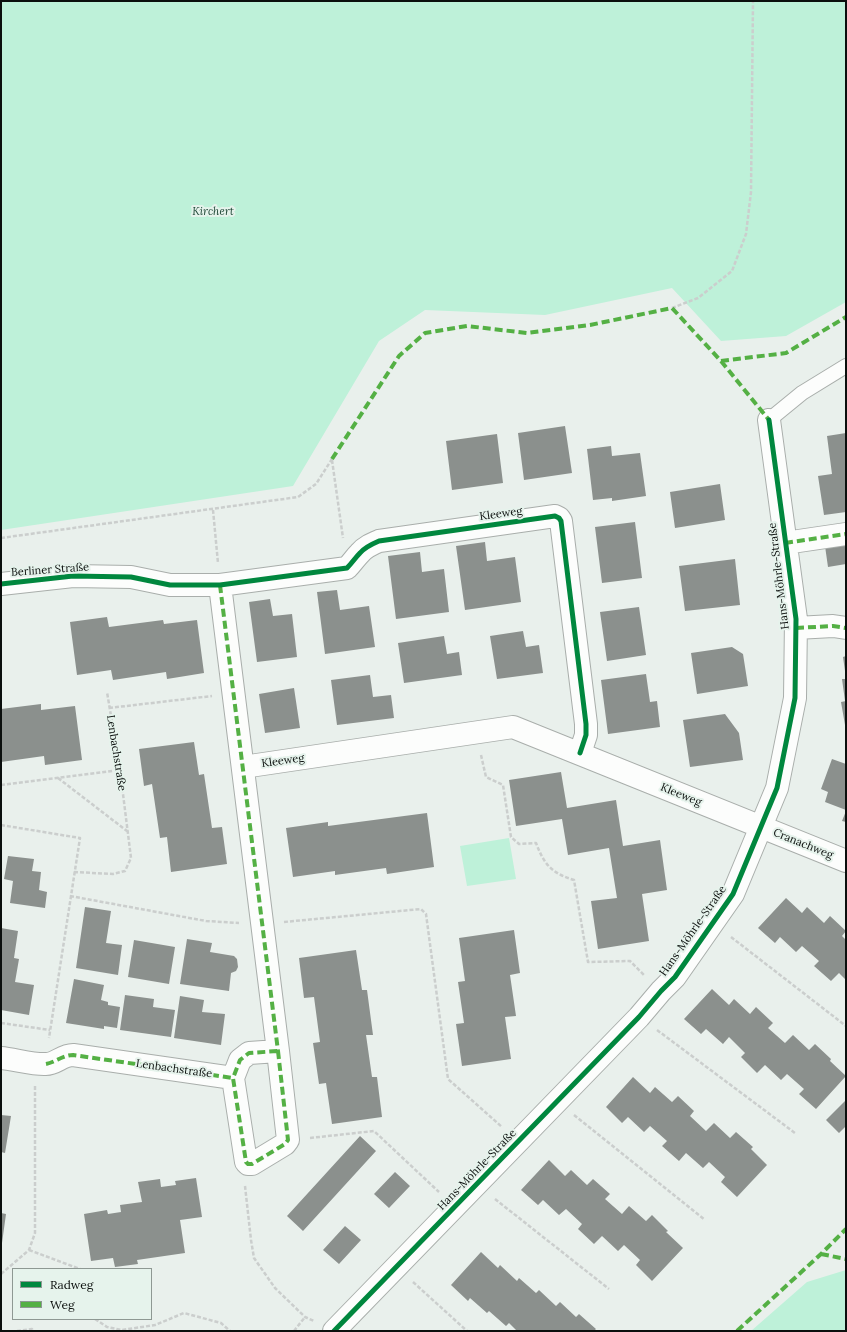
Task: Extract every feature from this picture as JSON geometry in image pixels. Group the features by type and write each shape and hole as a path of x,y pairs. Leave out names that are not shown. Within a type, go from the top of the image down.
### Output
{"street":[{"name":"Hans-Möhrle-Straße","path":"334,1331 639,1017 675,977 733,894 777,788 795,698 796,619 769,420"},
{"name":"Kleeweg","path":"347,568 361,551 379,540 555,516 559,518 561,521 586,724 586,735 580,753"},
{"name":"Hans-Möhrle-Straße","path":"785,543 846,534"},
{"path":"278,1051 249,1053 240,1060 233,1078 246,1162 248,1164 252,1164 285,1144 288,1140 278,1051 220,586 347,568"},
{"name":"Berliner Straße","path":"1,584 73,576 131,577 170,585 220,586"},
{"name":"Hans-Möhrle-Straße","path":"796,628 833,626 846,628"},
{"name":"Kleeweg","path":"243,767 514,727 761,827"},
{"name":"Cranachweg","path":"761,827 846,860"},
{"name":"Lenbachstraße","path":"46,1064 54,1062 66,1055 73,1054 233,1078"},
{"path":"1,1058 46,1064"}],"lane":[{"name":"Hans-Möhrle-Straße","path":"769,420 802,393 846,366"}],"path":[{"path":"672,308 698,298 732,271 746,234 752,192 753,1"},
{"path":"1,538 213,510 298,497 316,484 332,459 347,568"},
{"path":"213,510 220,586"},
{"path":"107,692 109,708"},
{"path":"478,732 482,764 486,777 503,785 511,837 519,844 536,843 541,857 552,870 562,876 574,880 588,962 630,961"},
{"path":"1,785 120,770"},
{"path":"57,778 127,831"},
{"path":"1,825 80,838 70,896 46,1064 36,1073 35,1233 29,1250 1,1274"},
{"path":"70,896 206,921 262,924 421,908 426,914 448,1079 483,1110"},
{"path":"712,923 846,1026"},
{"path":"639,1017 795,1133"},
{"path":"1,1022 50,1030"},
{"path":"557,1102 705,1220"},
{"path":"288,1140 374,1131 455,1207"},
{"path":"477,1184 609,1289"},
{"path":"245,1190 254,1258 275,1288 305,1317 294,1331"},
{"path":"29,1250 77,1268"},
{"path":"396,1267 467,1331"},
{"path":"96,1320 107,1327 122,1330 155,1325 184,1313 221,1323 230,1331"},
{"path":"17,1331 32,1329 33,1331"}],"green space":[{"name":"Kirchert","path":"1,1 846,1 846,302 786,336 721,341 672,288 545,315 425,310 379,341 293,486 1,530"},
{"path":"509,838 516,879 467,886 460,846"},
{"path":"846,1270 846,1331 751,1331 807,1282"}],"building":[{"path":"565,426 572,473 524,480 518,433"},
{"path":"846,433 846,512 824,515 818,476 832,474 827,436"},
{"path":"497,434 503,483 452,490 446,441"},
{"path":"611,446 612,456 640,453 646,496 612,501 612,498 593,500 587,449"},
{"path":"720,484 725,520 675,528 670,492"},
{"path":"635,522 642,578 602,583 595,527"},
{"path":"485,542 487,561 515,557 521,602 465,610 456,546"},
{"path":"846,543 846,564 828,567 825,546"},
{"path":"420,552 422,572 444,569 449,612 396,619 388,556"},
{"path":"735,559 740,605 685,611 679,566"},
{"path":"337,590 340,610 369,606 375,647 325,654 317,592"},
{"path":"270,599 273,616 292,614 297,657 257,662 249,602"},
{"path":"639,607 646,655 607,661 600,612"},
{"path":"107,617 109,627 163,620 164,624 197,620 204,673 167,679 166,672 113,680 111,670 77,675 70,622"},
{"path":"523,631 526,647 539,645 543,673 497,679 490,636"},
{"path":"444,636 447,654 459,652 462,675 404,683 398,643"},
{"path":"732,647 743,654 748,686 697,694 691,653"},
{"path":"846,656 846,671 845,671 843,657"},
{"path":"646,674 650,702 657,701 660,727 608,734 601,680"},
{"path":"370,675 373,697 391,695 394,718 337,725 331,680"},
{"path":"842,679 846,679 846,701 845,701"},
{"path":"294,688 300,728 265,733 259,694"},
{"path":"846,701 846,725 845,725 841,702"},
{"path":"41,704 41,710 75,706 82,760 45,765 44,756 1,762 1,709"},
{"path":"725,714 739,733 743,760 690,767 683,720"},
{"path":"194,742 199,775 204,774 212,828 222,827 227,864 171,872 167,837 160,838 152,784 144,786 139,749"},
{"path":"832,759 846,764 846,810 825,802 828,792 821,789"},
{"path":"561,772 567,808 616,800 623,846 660,840 667,890 642,894 649,941 598,949 591,901 617,898 609,848 568,855 562,819 516,826 509,780"},
{"path":"846,811 846,822 842,821"},
{"path":"427,813 434,867 387,874 386,868 335,875 335,871 293,877 286,828 328,822 328,826"},
{"path":"8,856 34,859 32,871 41,872 39,890 47,892 45,908 10,903 13,881 4,879"},
{"path":"786,898 802,913 807,907 824,923 830,916 846,931 842,936 846,940 846,980 839,973 831,981 814,966 819,961 802,946 796,952 780,937 775,943 758,928"},
{"path":"85,907 111,911 106,943 122,945 118,975 76,968"},
{"path":"1,928 18,931 14,958 19,959 15,982 34,985 29,1015 1,1010"},
{"path":"514,930 520,973 510,975 516,1016 505,1017 511,1059 462,1066 456,1024 464,1023 458,982 465,981 459,938"},
{"path":"187,939 212,943 210,952 234,956 237,959 238,967 236,971 231,973 229,991 180,984"},
{"path":"134,940 175,947 169,984 128,977"},
{"path":"356,950 362,990 367,990 373,1035 366,1035 372,1077 377,1077 382,1117 332,1124 326,1083 319,1084 313,1043 320,1042 314,997 304,998 299,958"},
{"path":"74,979 104,985 101,1000 108,1002 108,1005 120,1007 117,1028 104,1026 104,1029 66,1023"},
{"path":"712,989 729,1005 734,999 750,1014 756,1007 773,1023 768,1028 785,1043 793,1035 809,1050 815,1044 846,1076 816,1109 799,1094 804,1089 787,1074 781,1080 765,1065 757,1073 741,1057 745,1053 729,1037 723,1044 706,1029 701,1034 684,1019"},
{"path":"125,995 154,999 153,1007 175,1010 171,1037 120,1030"},
{"path":"180,996 204,1000 202,1012 225,1014 221,1045 174,1038"},
{"path":"633,1077 650,1093 655,1087 672,1102 678,1096 694,1111 690,1116 706,1131 714,1123 730,1138 736,1132 753,1147 751,1149 767,1165 737,1197 721,1182 725,1177 709,1162 703,1168 686,1153 679,1161 662,1146 667,1141 650,1126 644,1132 628,1117 622,1123 606,1107"},
{"path":"846,1100 846,1126 839,1133 826,1120"},
{"path":"1,1115 11,1116 5,1153 1,1152"},
{"path":"360,1136 376,1151 303,1231 287,1216"},
{"path":"549,1160 565,1176 571,1170 587,1185 593,1179 610,1194 605,1199 622,1214 629,1206 646,1221 652,1215 668,1231 666,1232 683,1248 652,1281 636,1265 640,1260 624,1245 618,1251 602,1236 594,1244 578,1229 582,1224 566,1209 559,1215 543,1200 538,1205 521,1190"},
{"path":"395,1172 410,1186 389,1208 374,1194"},
{"path":"196,1178 202,1217 180,1220 185,1253 137,1260 138,1264 115,1267 113,1258 91,1261 84,1214 107,1210 108,1214 121,1212 120,1205 142,1202 138,1182 160,1179 161,1187 176,1185 175,1181"},
{"path":"1,1213 6,1214 2,1243 1,1243"},
{"path":"345,1226 361,1240 339,1264 323,1250"},
{"path":"481,1252 498,1268 500,1265 517,1281 519,1278 536,1293 539,1290 556,1306 560,1302 576,1317 579,1314 596,1329 594,1331 517,1331 509,1323 506,1326 489,1311 487,1313 470,1298 468,1301 451,1285"}],"marked path":[{"path":"332,459 399,356 425,333 467,326 527,333 590,325 672,308 721,361 786,353 846,317"},
{"path":"721,361 769,420"},
{"path":"785,543 846,534"},
{"path":"220,585 278,1051"},
{"path":"796,628 833,626 846,628"},
{"path":"278,1051 288,1140 285,1144 252,1164 248,1164 246,1162 233,1078 240,1060 249,1053 278,1051"},
{"path":"46,1064 66,1056 73,1055 233,1078"},
{"path":"737,1331 846,1229"},
{"path":"821,1254 846,1259"}],"cycle path":[{"path":"334,1331 639,1017 675,977 733,894 777,788 795,698 796,619 769,420"},
{"path":"1,584 73,576 131,577 170,585 220,585 347,568 364,549 379,541 555,516 561,521 586,724 586,735 580,753"}]}
